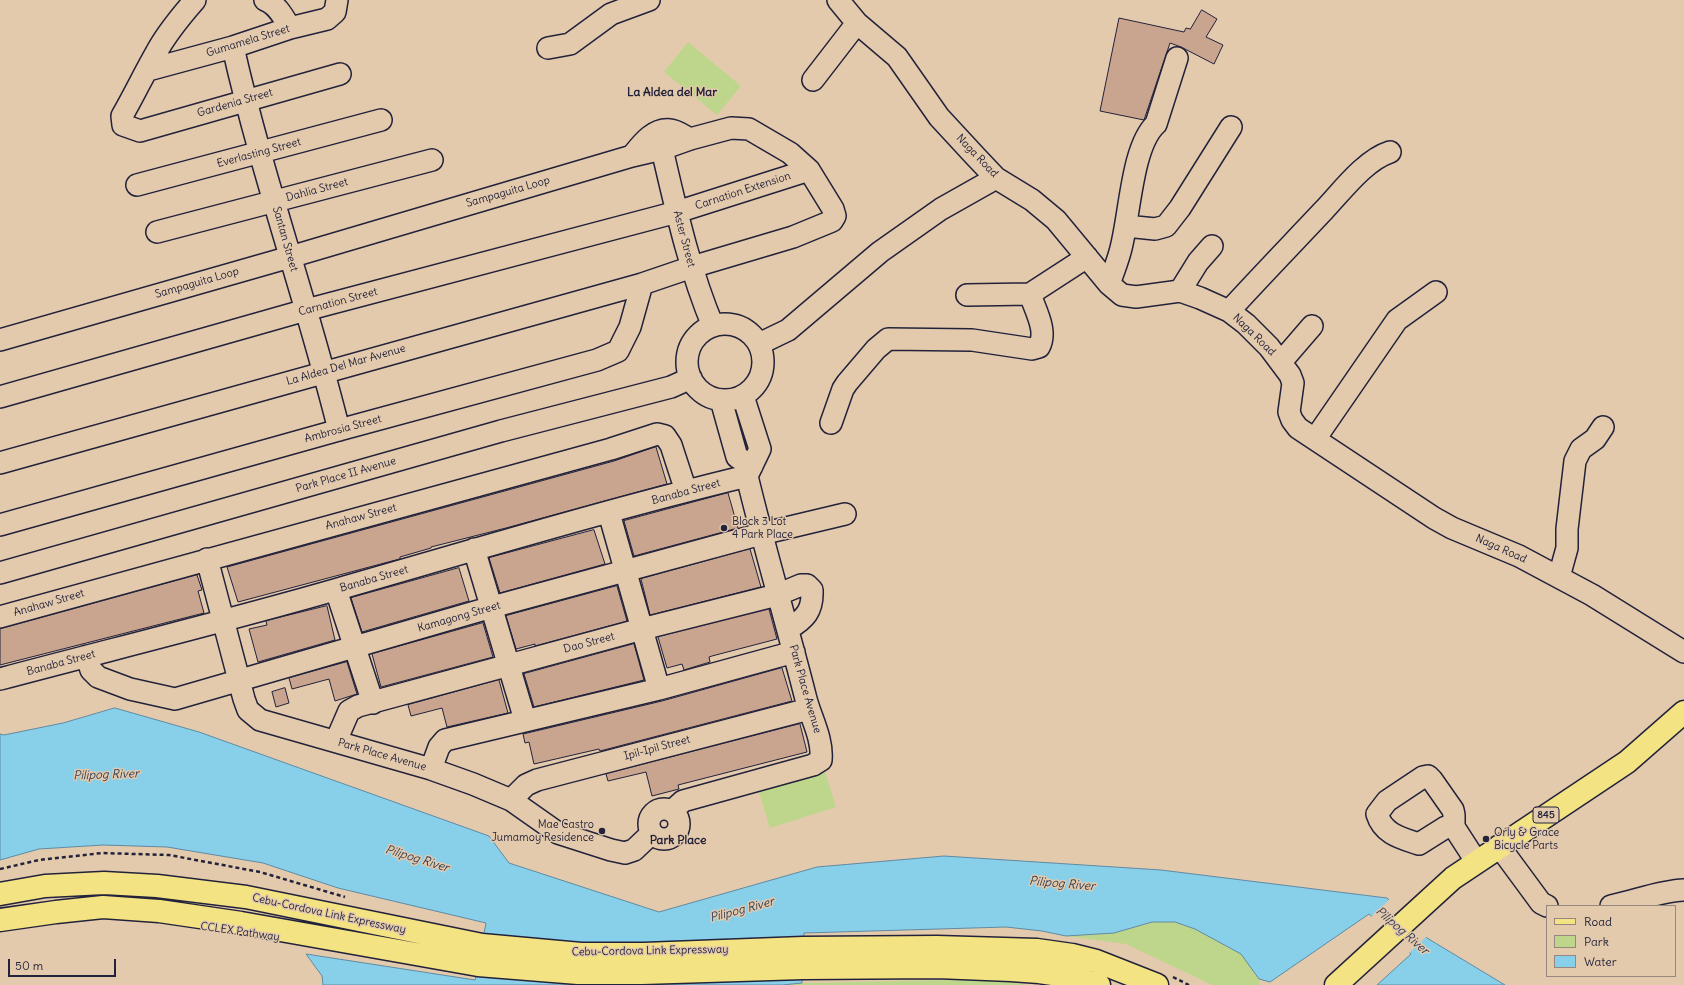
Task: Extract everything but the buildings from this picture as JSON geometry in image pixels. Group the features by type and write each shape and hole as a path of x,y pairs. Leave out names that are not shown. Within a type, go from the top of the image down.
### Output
{"main road":[{"name":"845","path":"1336,985 1453,878 1476,861 1627,762 1684,712"},
{"name":"Cebu-Cordova Link Expressway","path":"0,894 45,886 104,883 157,886 246,897 480,955"},
{"name":"Cebu-Cordova Link Expressway","path":"0,920 103,906 158,911 241,924 480,955 644,954 803,958 1057,974 1099,985"},
{"name":"Cebu-Cordova Link Expressway","path":"803,958 937,947 1037,950 1072,955 1096,961 1157,985"}],"street":[{"path":"148,70 156,52 177,21 195,0"},
{"path":"266,0 270,2 282,15 290,28"},
{"name":"Gumamela Street","path":"148,70 233,47 290,28 327,19 335,12 337,0"},
{"path":"548,48 570,44 611,14 649,0"},
{"name":"Naga Road","path":"838,0 857,23 897,57 939,116 996,178 1032,200 1056,220 1109,284 1122,294 1136,297 1180,292 1200,298 1229,311 1246,324 1281,362 1293,383 1289,412 1292,420 1298,428 1434,518 1452,528 1519,556 1559,577 1592,595 1684,652"},
{"path":"813,80 857,23"},
{"name":"Santan Street","path":"233,47 245,100 324,371 339,430"},
{"path":"1109,284 1121,252 1140,150 1152,128 1156,124 1177,58"},
{"name":"Gardenia Street","path":"148,70 122,116 123,125 140,131 340,74"},
{"name":"Everlasting Street","path":"137,185 381,120"},
{"path":"1126,226 1155,229 1166,226 1180,208 1231,127"},
{"name":"Sampaguita Loop","path":"0,340 731,128 749,129 790,153 809,170 833,209 835,216 832,221 792,237 692,267"},
{"path":"632,156 651,136 658,131 670,130 690,139"},
{"name":"Aster Street","path":"662,149 692,267 701,297 713,326"},
{"path":"1229,311 1278,257 1363,169 1382,154 1390,152"},
{"name":"Dahlia Street","path":"156,232 432,160"},
{"name":"Carnation Extension","path":"677,212 809,170"},
{"path":"759,344 788,330 880,252 941,209 996,178"},
{"name":"Carnation Street","path":"0,397 306,310 677,212"},
{"path":"1180,292 1198,262 1212,246"},
{"path":"967,295 1030,294 1087,257"},
{"name":"La Aldea Del Mar Avenue","path":"0,463 324,371 642,284 692,267"},
{"name":"Ambrosia Street","path":"0,525 339,430 597,360 618,351 630,327 642,284"},
{"path":"1315,440 1397,320 1436,292"},
{"path":"831,424 842,389 846,382 880,344 888,339 972,340 1032,349 1039,347 1042,341 1043,333 1030,294"},
{"path":"729,324 741,327 751,334 759,344 763,355 763,367 760,378 753,388 743,396 732,400 721,400 710,397 701,391 691,378 687,363 688,353 698,335 705,329 713,326 729,324"},
{"path":"1281,362 1312,326"},
{"name":"Park Place II Avenue","path":"0,573 493,433 671,387 691,378"},
{"path":"721,400 737,457 749,471 760,449 743,396"},
{"path":"1559,577 1567,548 1567,529 1575,461 1581,449 1596,439 1603,427"},
{"name":"Anahaw Street","path":"0,617 604,451 657,434 665,436 671,445 686,491"},
{"name":"Banaba Street","path":"0,679 336,590 474,549 686,491 749,471"},
{"name":"Park Place Avenue","path":"207,559 238,682 248,710 253,716 260,720 431,769 473,784 511,800 558,833 625,853 634,850 652,833 648,824 651,814 659,809 668,809 672,811 683,801 813,765 821,760 822,749 809,709 788,629 777,596 761,534 749,471"},
{"path":"608,513 659,689"},
{"name":"Kamagong Street","path":"87,656 91,670 98,677 130,690 175,699 238,682 492,607 626,572 761,534 845,514"},
{"path":"474,549 525,720"},
{"name":"Dao Street","path":"336,741 349,711 358,706 642,628 777,596 801,585 807,586 812,590 812,597 807,615 802,621 788,629"},
{"path":"336,590 373,703"},
{"path":"431,769 438,747 445,740 659,689 794,652"},
{"name":"Ipil-Ipil Street","path":"511,800 526,785 537,780 809,709"},
{"path":"1454,827 1446,827 1419,844 1396,836 1386,830 1380,822 1377,814 1387,801 1422,777 1428,776 1453,810 1454,827 1476,861"},
{"path":"1499,846 1541,903 1546,906"},
{"path":"1616,905 1669,890 1684,890"}],"green space":[{"path":"688,42 741,86 717,115 664,72"},
{"path":"825,772 836,807 770,828 759,792"},
{"path":"1152,922 1175,922 1195,929 1242,954 1259,979 1259,985 1212,985 1126,944 1066,936 1114,933"},
{"path":"992,979 1028,985 782,985 802,983"}],"water":[{"name":"Pilipog River","path":"115,708 199,732 489,836 509,863 659,912 817,867 944,856 1161,870 1387,898 1427,938 1505,985 1377,985 1411,954 1369,914 1270,982 1259,979 1241,954 1195,929 1175,922 1152,922 1114,933 1066,936 1042,931 1006,927 804,933 802,983 782,985 323,985 322,976 306,954 475,980 486,923 338,888 263,863 167,847 103,845 39,849 0,860 0,734 4,735 63,723"}],"pier":[{"path":"1390,899 1427,936 1408,954 1371,917"}],"place":[{"name":"Block 3 Lot 4 Park Place","path":"724,528"},
{"name":"Mae Castro Jumamoy Residence","path":"602,831"},
{"name":"Orly & Grace Bicycle Parts","path":"1486,839"}],"district":[{"name":"La Aldea del Mar","path":"672,93"},
{"name":"Park Place","path":"678,841"}]}
